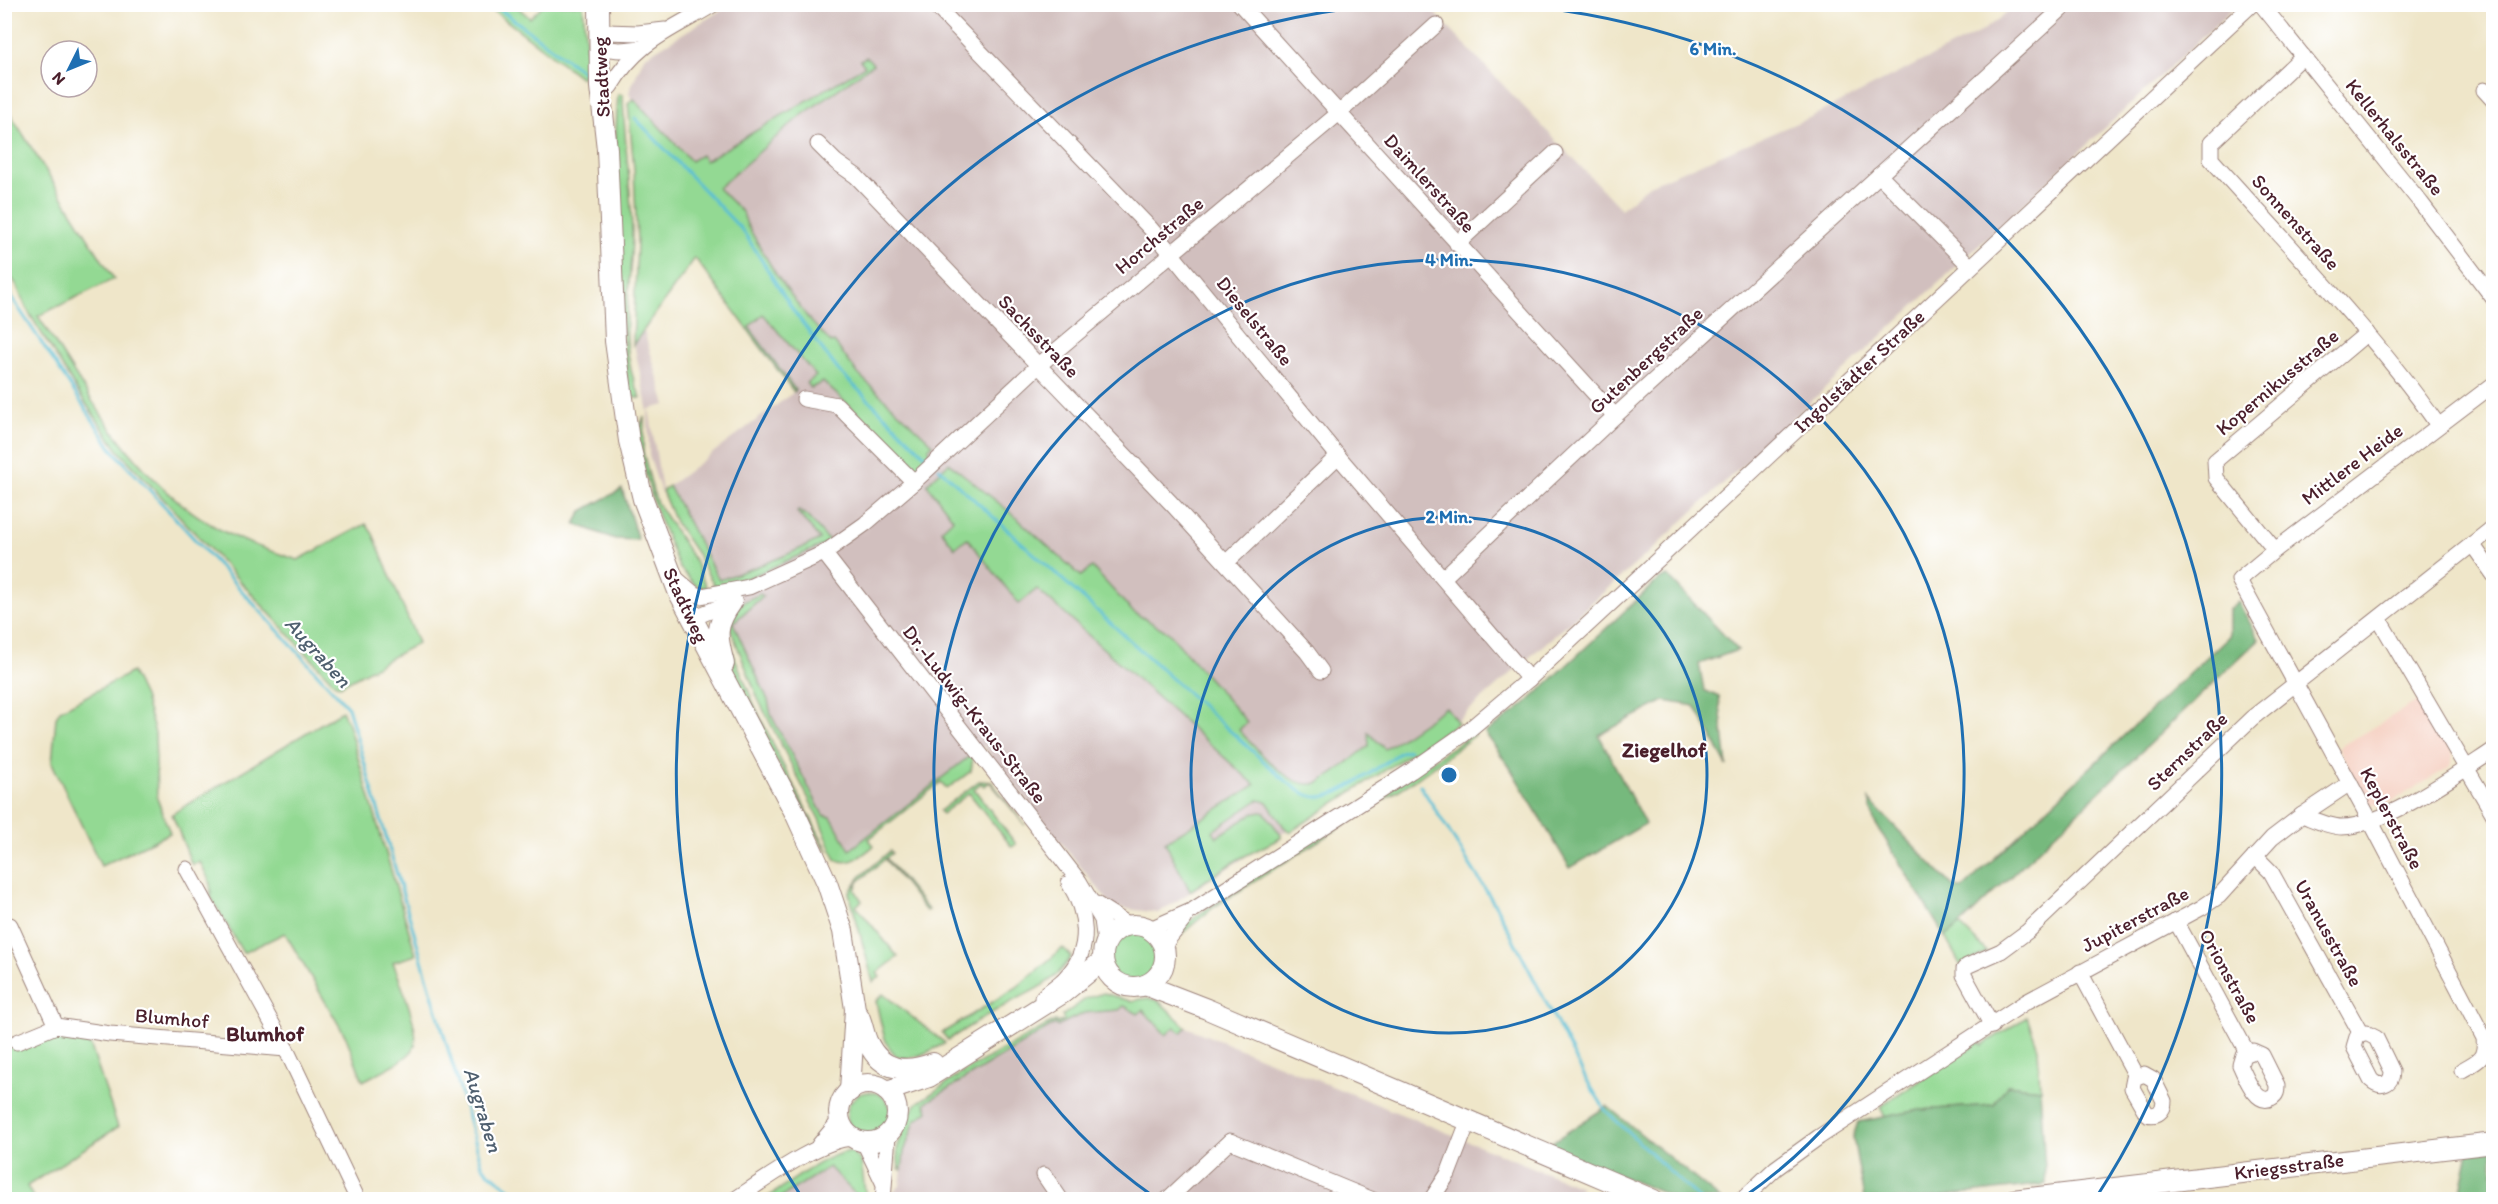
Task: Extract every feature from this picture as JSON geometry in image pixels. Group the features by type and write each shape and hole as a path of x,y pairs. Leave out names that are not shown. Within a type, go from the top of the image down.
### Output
{"main road":[{"name":"Stadtweg","path":"601,7 610,87 607,149"},
{"name":"Stadtweg","path":"606,41 601,107 607,149 612,291 621,388 629,441 643,499 670,573 688,611 795,813 827,883 843,931 855,1009 859,1088"},
{"path":"732,602 722,615 717,637 733,699"},
{"path":"887,1091 929,1077 1063,993 1104,952 1119,928 1136,925 1150,929 1163,946 1165,962 1162,970 1145,986"},
{"path":"1104,952 1104,968 1113,980 1129,987 1145,986 1207,1009 1654,1200"},
{"path":"1162,970 1171,981 1207,1009"},
{"path":"1063,993 1113,980"},
{"path":"855,1009 868,1044 890,1067 907,1070 940,1061 954,1061"},
{"path":"897,1113 892,1097 887,1091 878,1086 859,1088 843,1099 840,1120 848,1133 859,1140 873,1142 888,1135 893,1128 897,1113 929,1077"},
{"name":"Kriegsstraße","path":"2013,1200 2493,1143"}],"street":[{"path":"610,87 626,62 640,48 714,4"},
{"name":"Dieselstraße","path":"934,4 1172,253 1338,456 1528,679"},
{"name":"Daimlerstraße","path":"1239,4 1615,416"},
{"name":"Gutenbergstraße","path":"1443,578 1615,416 2067,4"},
{"name":"Ingolstädter Straße","path":"1193,910 1411,771 1464,734 1528,679 2252,4"},
{"name":"Kellerhalsstraße","path":"2261,4 2421,202 2493,299"},
{"name":"Horchstraße","path":"670,573 693,593 701,596 749,587 824,553 866,524 914,483 1038,366 1339,112 1436,25"},
{"path":"606,41 670,29"},
{"path":"606,41 626,50 640,48"},
{"name":"Sonnenstraße","path":"2303,56 2211,143 2211,159 2367,333 2438,425"},
{"name":"Sachsstraße","path":"818,144 836,162 856,176 1227,562 1307,652 1321,671"},
{"path":"1457,244 1555,153"},
{"path":"1879,175 1970,266"},
{"name":"Kopernikusstraße","path":"2275,550 2216,477 2215,461 2367,333"},
{"name":"Mittlere Heide","path":"2239,580 2493,384"},
{"path":"804,399 837,405 914,483"},
{"path":"1227,562 1338,456"},
{"name":"Sternstraße","path":"1992,1026 1964,975 1964,969 2001,951 2028,931 2252,718 2493,527"},
{"path":"2472,544 2493,575"},
{"name":"Dr.-Ludwig-Kraus-Straße","path":"824,553 1054,847 1092,901 1102,920 1104,952"},
{"name":"Keplerstraße","path":"2239,580 2372,822 2484,1038 2486,1050 2479,1061 2462,1070"},
{"name":"Horchstraße","path":"688,611 700,615 732,602 749,587"},
{"path":"2379,619 2493,815"},
{"path":"2302,815 2340,827 2372,822 2493,750"},
{"name":"Jupiterstraße","path":"1742,1200 1776,1168 1819,1137 2026,1002 2219,896 2272,838 2350,783"},
{"path":"1032,1011 1043,997 1072,970 1081,953 1085,932 1079,898 1064,873 1054,847"},
{"name":"Uranusstraße","path":"2255,856 2271,872 2361,1034"},
{"path":"187,869 286,1049 358,1200"},
{"name":"Dr.-Ludwig-Kraus-Straße","path":"1092,901 1129,925"},
{"path":"1150,929 1193,910"},
{"path":"1163,946 1193,910"},
{"name":"Orionstraße","path":"2176,921 2247,1052"},
{"path":"10,925 56,1026 17,1042"},
{"path":"2080,972 2136,1076"},
{"name":"Blumhof","path":"56,1026 110,1034 286,1049"},
{"path":"813,1151 840,1120"},
{"path":"1431,1200 1448,1174 1468,1122"},
{"path":"882,1200 888,1135"},
{"path":"734,1200 813,1151 844,1138 859,1140 883,1182"},
{"path":"1167,1200 1230,1141 1372,1200"},
{"path":"1044,1176 1061,1200"}],"shaded area":[{"path":"730,5 1427,5 1621,209 1649,185 1811,117 1982,31 2018,5 2237,5 1656,546 1458,720 1158,913 1113,907 983,746 850,850 834,844 761,703 714,583 661,492 649,456 648,412 632,334 642,241 632,100 629,92 644,57","holes":["695,258 794,392 662,491 649,409 666,405 644,331"]},
{"path":"2421,699 2453,753 2452,762 2448,768 2386,805 2368,803 2338,748"},
{"path":"1124,1006 1138,1014 1142,1010 1166,1034 1175,1027 1181,1032 1186,1027 1581,1187 1567,1200 893,1200 893,1191 900,1186 904,1152 915,1121 928,1111 925,1103 1055,1024 1057,1026 1084,1013 1119,1010"},
{"path":"840,1157 859,1163 859,1199 773,1200"}],"green space":[{"path":"486,5 515,5 530,18 543,5 583,5 588,71 581,78"},
{"path":"867,57 873,64 798,118 718,188 743,213 747,225 777,276 808,318 831,343 834,342 859,375 933,444 929,448 930,457 914,471 908,471 914,465 823,382 811,388 807,383 816,376 763,314 749,327 796,391 794,392 695,258 633,345 637,242 628,103 634,99 691,161 701,155 705,161 865,66 860,60"},
{"path":"618,94 623,95 632,232 627,337 633,378 641,398 635,398 629,391 624,353 615,149"},
{"path":"4,104 114,279 38,316 115,434 161,486 187,508 217,528 267,550 298,560 366,524 373,534 418,643 340,686 334,683 118,450 78,392 26,308 16,284 5,269"},
{"path":"644,417 643,452 657,503 695,561 707,589 695,585 679,567 655,508 638,448 638,431"},
{"path":"949,463 1010,512 1081,576 1092,567 1133,612 1168,632 1247,722 1239,730 1276,768 1298,782 1309,784 1320,782 1333,774 1369,746 1368,732 1385,749 1446,707 1458,723 1290,832 1267,802 1258,800 1213,831 1217,837 1252,814 1261,812 1265,813 1281,838 1237,860 1190,891 1165,842 1255,785 1037,589 1019,604 967,538 955,548 941,530 953,519 927,484"},
{"path":"669,486 719,580 783,556 820,539 797,512 799,511 804,513 830,542 752,576 715,587 697,554 675,522 662,491"},
{"path":"622,489 638,540 615,539 575,524 582,511"},
{"path":"1668,576 1738,650 1699,664 1704,690 1719,697 1727,766 1695,706 1664,701 1599,735 1645,824 1570,868 1509,766 1485,733 1523,706 1658,580"},
{"path":"760,594 763,596 733,623 768,700 771,715 823,815 831,817 850,850 971,755 973,757 971,771 947,789 941,782 869,839 874,846 852,861 836,860 819,819 758,699 727,620 743,602"},
{"path":"2238,602 2259,639 1945,937 1874,821 1869,800 1953,886 1962,889 2229,636 2229,609"},
{"path":"724,631 754,704 828,851 818,837 744,699 728,652"},
{"path":"132,672 144,697 155,733 157,798 170,833 101,866 52,763 56,717 60,710"},
{"path":"342,711 348,724 416,955 393,962 415,1031 414,1048 398,1062 363,1081 346,1037 285,933 243,953 211,897 210,882 200,862 192,865 172,814"},
{"path":"1474,733 1475,735 1418,778 1214,907 1179,936 1185,925 1199,914"},
{"path":"979,781 991,782 1025,825 990,782 984,786 981,783 974,789 1016,844 1012,847 969,793 942,814 940,811"},
{"path":"890,851 892,853 886,858 928,910 926,911 885,859 858,882 855,890 862,901 856,906 898,957 877,973 880,977 873,982 849,893 860,877"},
{"path":"1960,925 1987,952 1961,966 1945,937"},
{"path":"1132,929 1142,931 1150,937 1156,945 1158,955 1156,965 1150,973 1142,979 1132,981 1122,979 1114,973 1108,965 1106,955 1108,945 1114,937 1122,931"},
{"path":"1063,948 1071,957 1049,981 948,1040 942,1033 1017,987"},
{"path":"1104,993 1130,1001 1148,998 1159,1001 1186,1027 1181,1033 1175,1027 1166,1035 1143,1010 1138,1014 1124,1006 1119,1010 1084,1013 1057,1026 1055,1024 925,1103 928,1111 915,1121 904,1152 902,1170 899,1169 897,1149 909,1115 917,1103 970,1068 1055,1021 1057,1023 1064,1020 1062,1016 1087,998"},
{"path":"883,994 945,1043 912,1057 901,1057 893,1053 883,1033 876,1001"},
{"path":"2027,1017 2038,1048 2040,1089 2007,1085 1994,1105 1920,1110 1885,1117 1880,1107 1979,1042 1982,1045"},
{"path":"58,1033 88,1038 118,1127 27,1186 34,1199 5,1199 4,1046 7,1050 34,1038"},
{"path":"2007,1085 2040,1089 2046,1184 1919,1199 1864,1199 1853,1137 1858,1122 1920,1110 1994,1105"},
{"path":"869,1092 884,1099 891,1114 884,1129 869,1136 854,1129 847,1114 854,1099"},
{"path":"1607,1106 1720,1199 1678,1199 1546,1146"},
{"path":"2493,1149 2493,1199 2459,1200 2469,1152"},
{"path":"851,1151 861,1161 866,1199 860,1199 829,1167 778,1199 765,1199 817,1164"}],"waterway":[{"path":"493,4 586,74"},
{"path":"635,118 743,231 795,313 838,370 926,456"},
{"name":"Augraben","path":"4,286 112,449 348,707 482,1165 525,1200"},
{"path":"939,468 1292,786 1312,796 1327,796 1349,787 1401,752 1409,750"},
{"path":"1420,785 1497,908 1586,1079 1606,1111 1700,1200"}],"district":[{"name":"Ziegelhof","path":"1664,750"},
{"name":"Blumhof","path":"265,1034"}]}
